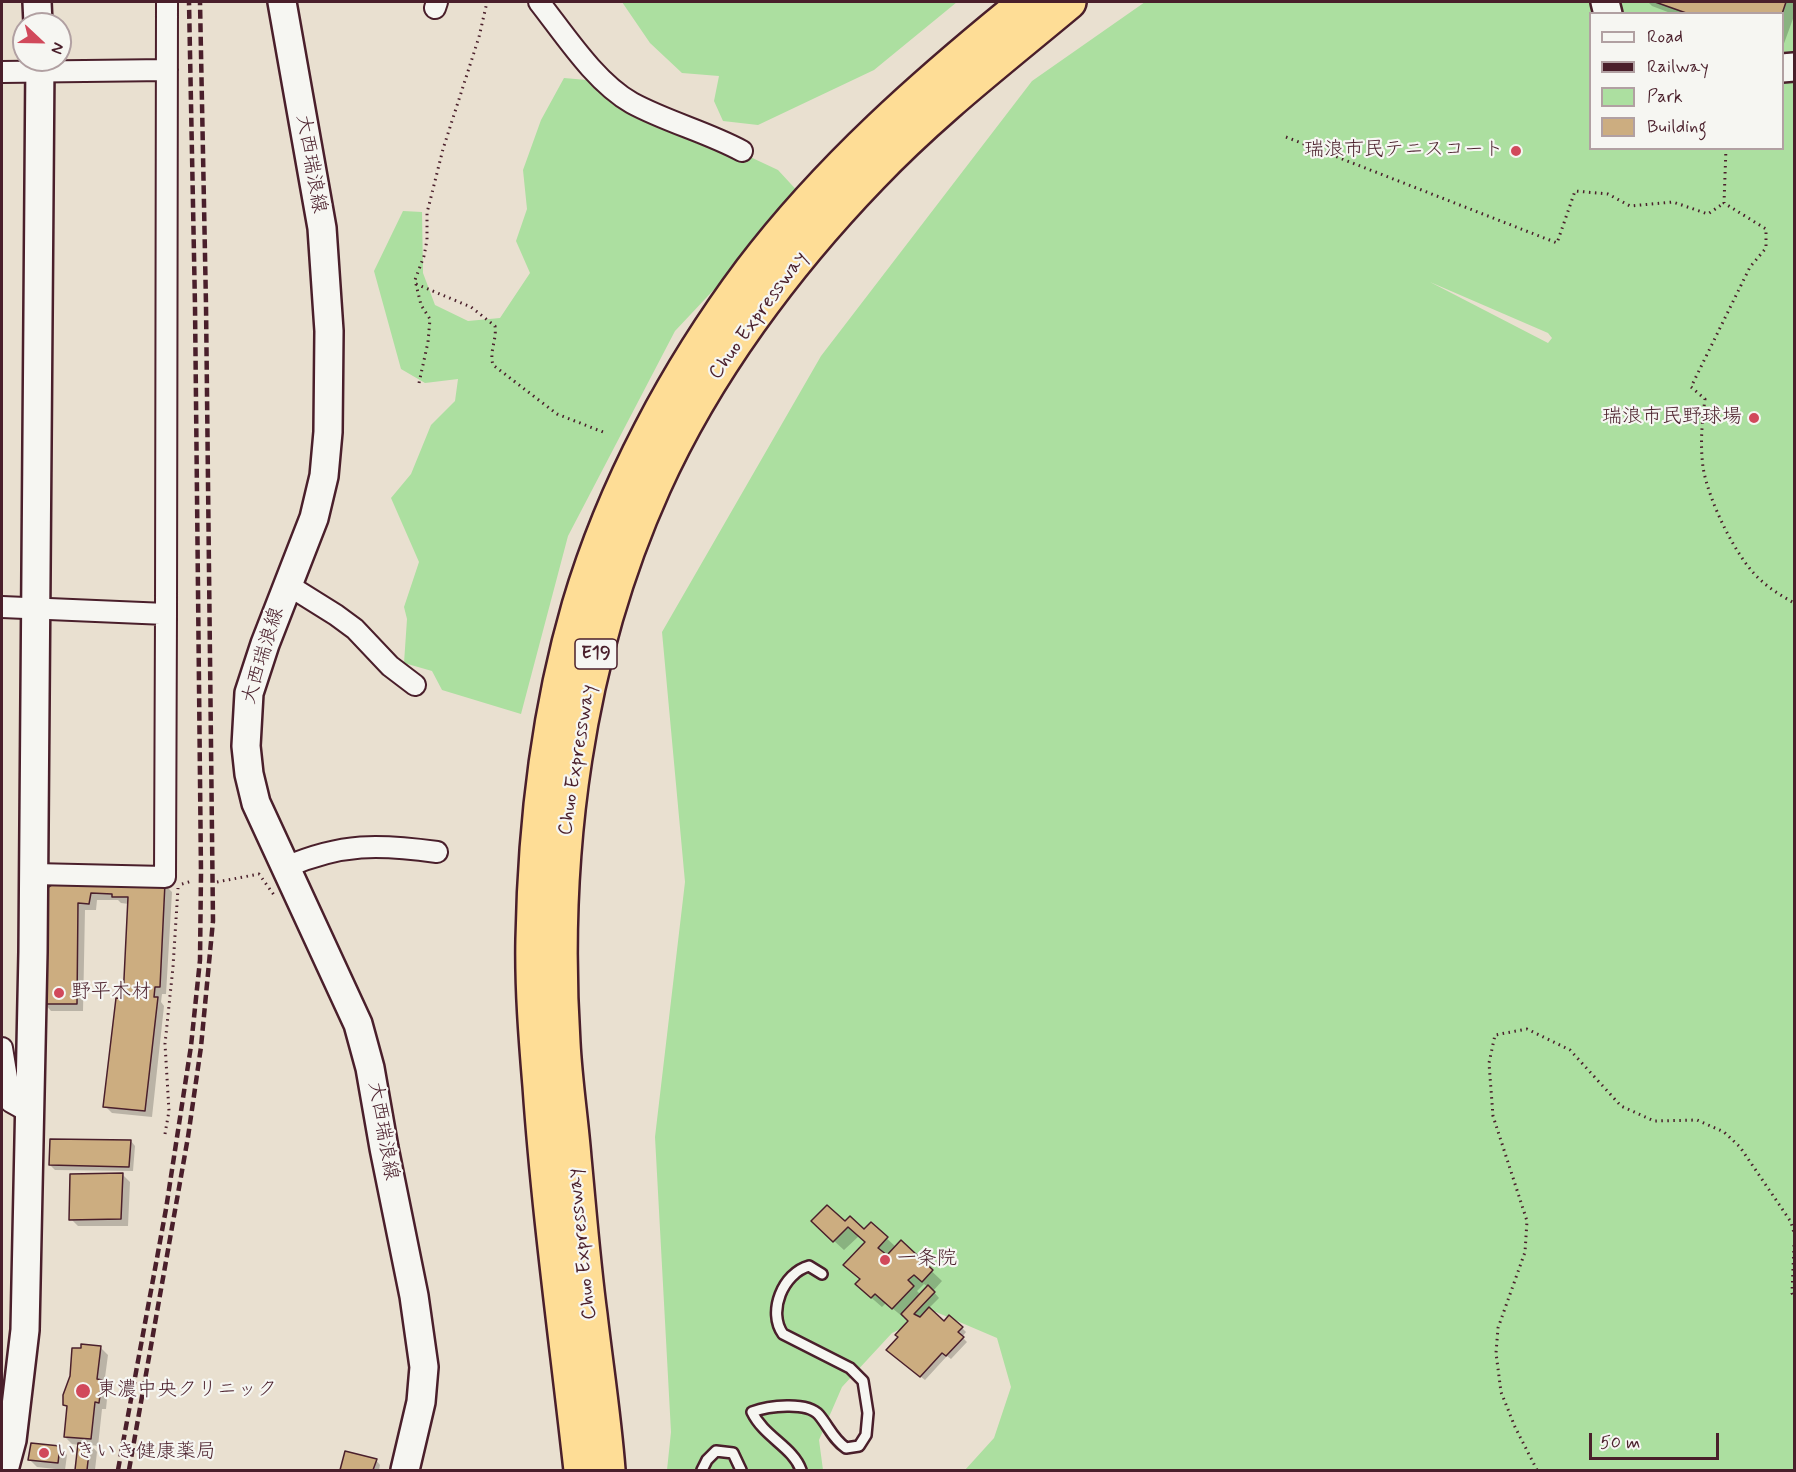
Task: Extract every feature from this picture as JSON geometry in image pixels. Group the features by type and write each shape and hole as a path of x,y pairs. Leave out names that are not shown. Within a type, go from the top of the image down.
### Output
{"highway":[{"path":"953,62 1014,2"},
{"name":"Chuo Expressway","path":"581,1470 546,1171 532,942 536,856 542,798 563,672 580,605 602,539 629,475 676,384 712,325 752,269 793,220 853,156 953,62 1026,2"},
{"name":"Chuo Expressway","path":"608,1470 589,1309 563,1044 562,888 575,759 594,660 622,565 655,484 696,406 737,340 775,287 814,239 887,160 970,83 1069,2"}],"main road":[{"name":"大西瑞浪線","path":"282,2 322,228 329,331 328,432 324,476 314,518 265,644 249,693 246,746 249,774 256,803 358,1024 367,1057 414,1296 424,1367 421,1402 405,1470"},
{"path":"4,1470 12,1440 25,1330 33,874 40,72"}],"street":[{"path":"33,874 165,877 166,2"},
{"path":"539,2 587,62 614,90 651,112 742,151"},
{"path":"72,67 167,70"},
{"path":"288,585 355,629 390,666 415,685"},
{"path":"2,607 166,614"},
{"path":"290,877 310,858 354,847 396,846 437,852"},
{"path":"2,1048 11,1102 29,1112"}],"lane":[{"path":"801,1470 798,1461 758,1424 752,1412 762,1408 807,1407 818,1414 836,1441 846,1448 859,1446 866,1435 867,1405 863,1381 850,1368 783,1334 777,1326 776,1307 785,1285 794,1273 809,1266 822,1274"},
{"path":"702,1470 707,1460 716,1451 733,1453 741,1470"}],"path":[{"path":"419,383 428,342 430,319 421,305 415,280 428,240 427,213 432,192 458,100 479,37 487,2"},
{"path":"1286,137 1557,243 1575,191 1608,194 1630,206 1673,202 1708,214 1724,203"},
{"path":"1724,203 1726,150"},
{"path":"1724,203 1766,228 1766,248 1750,267 1691,387 1705,399 1700,436 1703,469 1713,501 1739,557 1762,582 1794,603"},
{"path":"416,284 471,307 495,326 496,335 491,357 493,365 557,414 603,432"},
{"path":"218,882 259,874 272,895 290,877"},
{"path":"165,1134 169,1111 165,1044 178,885"},
{"path":"1537,1470 1515,1427 1501,1392 1496,1353 1498,1328 1526,1252 1527,1221 1493,1116 1489,1063 1495,1035 1527,1029 1570,1050 1622,1106 1654,1121 1696,1120 1724,1132 1740,1147 1791,1222 1794,1233"},
{"path":"1794,1245 1792,1293 1794,1297"}],"green space":[{"path":"622,2 957,2 874,70 758,125 723,121 714,101 719,76 682,73 650,43"},
{"path":"1145,2 1794,2 1794,1470 965,1470 994,1438 1011,1387 997,1338 936,1312 892,1333 842,1387 819,1440 823,1470 667,1470 671,1432 655,1137 685,882 662,632 821,356 1032,81","holes":["1430,282 1548,333 1552,338 1548,343"]},
{"path":"564,78 598,81 686,114 714,140 778,170 802,196 675,331 568,536 521,714 442,690 432,671 404,663 407,619 404,607 419,562 391,498 411,474 431,425 455,401 458,379 425,383 401,369 374,271 403,211 422,212 423,273 435,305 468,321 500,318 530,273 516,241 527,209 523,170 541,120"}],"building":[{"path":"1655,2 1786,2 1783,12 1683,12"},
{"name":"野平木材","path":"55,883 165,883 160,987 155,987 154,997 158,997 145,1111 103,1107 116,998 123,999 128,897 91,893 89,904 78,903 77,1004 42,1004 43,891"},
{"path":"50,1139 131,1140 129,1167 49,1165"},
{"path":"123,1173 121,1219 69,1220 70,1174"},
{"name":"一条院","path":"827,1205 845,1221 850,1216 864,1229 871,1222 888,1237 878,1248 887,1255 901,1240 933,1270 922,1282 914,1275 908,1280 914,1286 892,1309 875,1294 871,1298 855,1284 860,1279 843,1265 865,1242 848,1227 833,1242 811,1221"},
{"path":"928,1285 935,1292 914,1314 920,1317 929,1307 944,1321 949,1315 963,1327 958,1332 964,1337 946,1356 942,1353 920,1377 886,1350 898,1337 895,1335 908,1321 901,1314"},
{"path":"81,1344 101,1346 97,1379 102,1380 99,1403 95,1402 91,1439 64,1437 67,1406 63,1405 63,1395 70,1376 72,1348 81,1348"},
{"path":"31,1443 60,1446 58,1463 28,1460"},
{"path":"78,1443 90,1443 87,1470 75,1470"},
{"path":"345,1451 377,1459 373,1470 340,1470"}],"railway":[{"path":"118,1470 166,1209 191,1046 200,960 195,306 189,2"},
{"path":"129,1470 188,1137 201,1047 213,921 200,2"}],"place":[{"name":"瑞浪市民テニスコート","path":"1516,151"},
{"name":"瑞浪市民野球場","path":"1754,418"},
{"name":"野平木材","path":"59,993"},
{"name":"一条院","path":"885,1260"},
{"name":"東濃中央クリニック","path":"83,1391"},
{"name":"いきいき健康薬局","path":"44,1453"}]}
